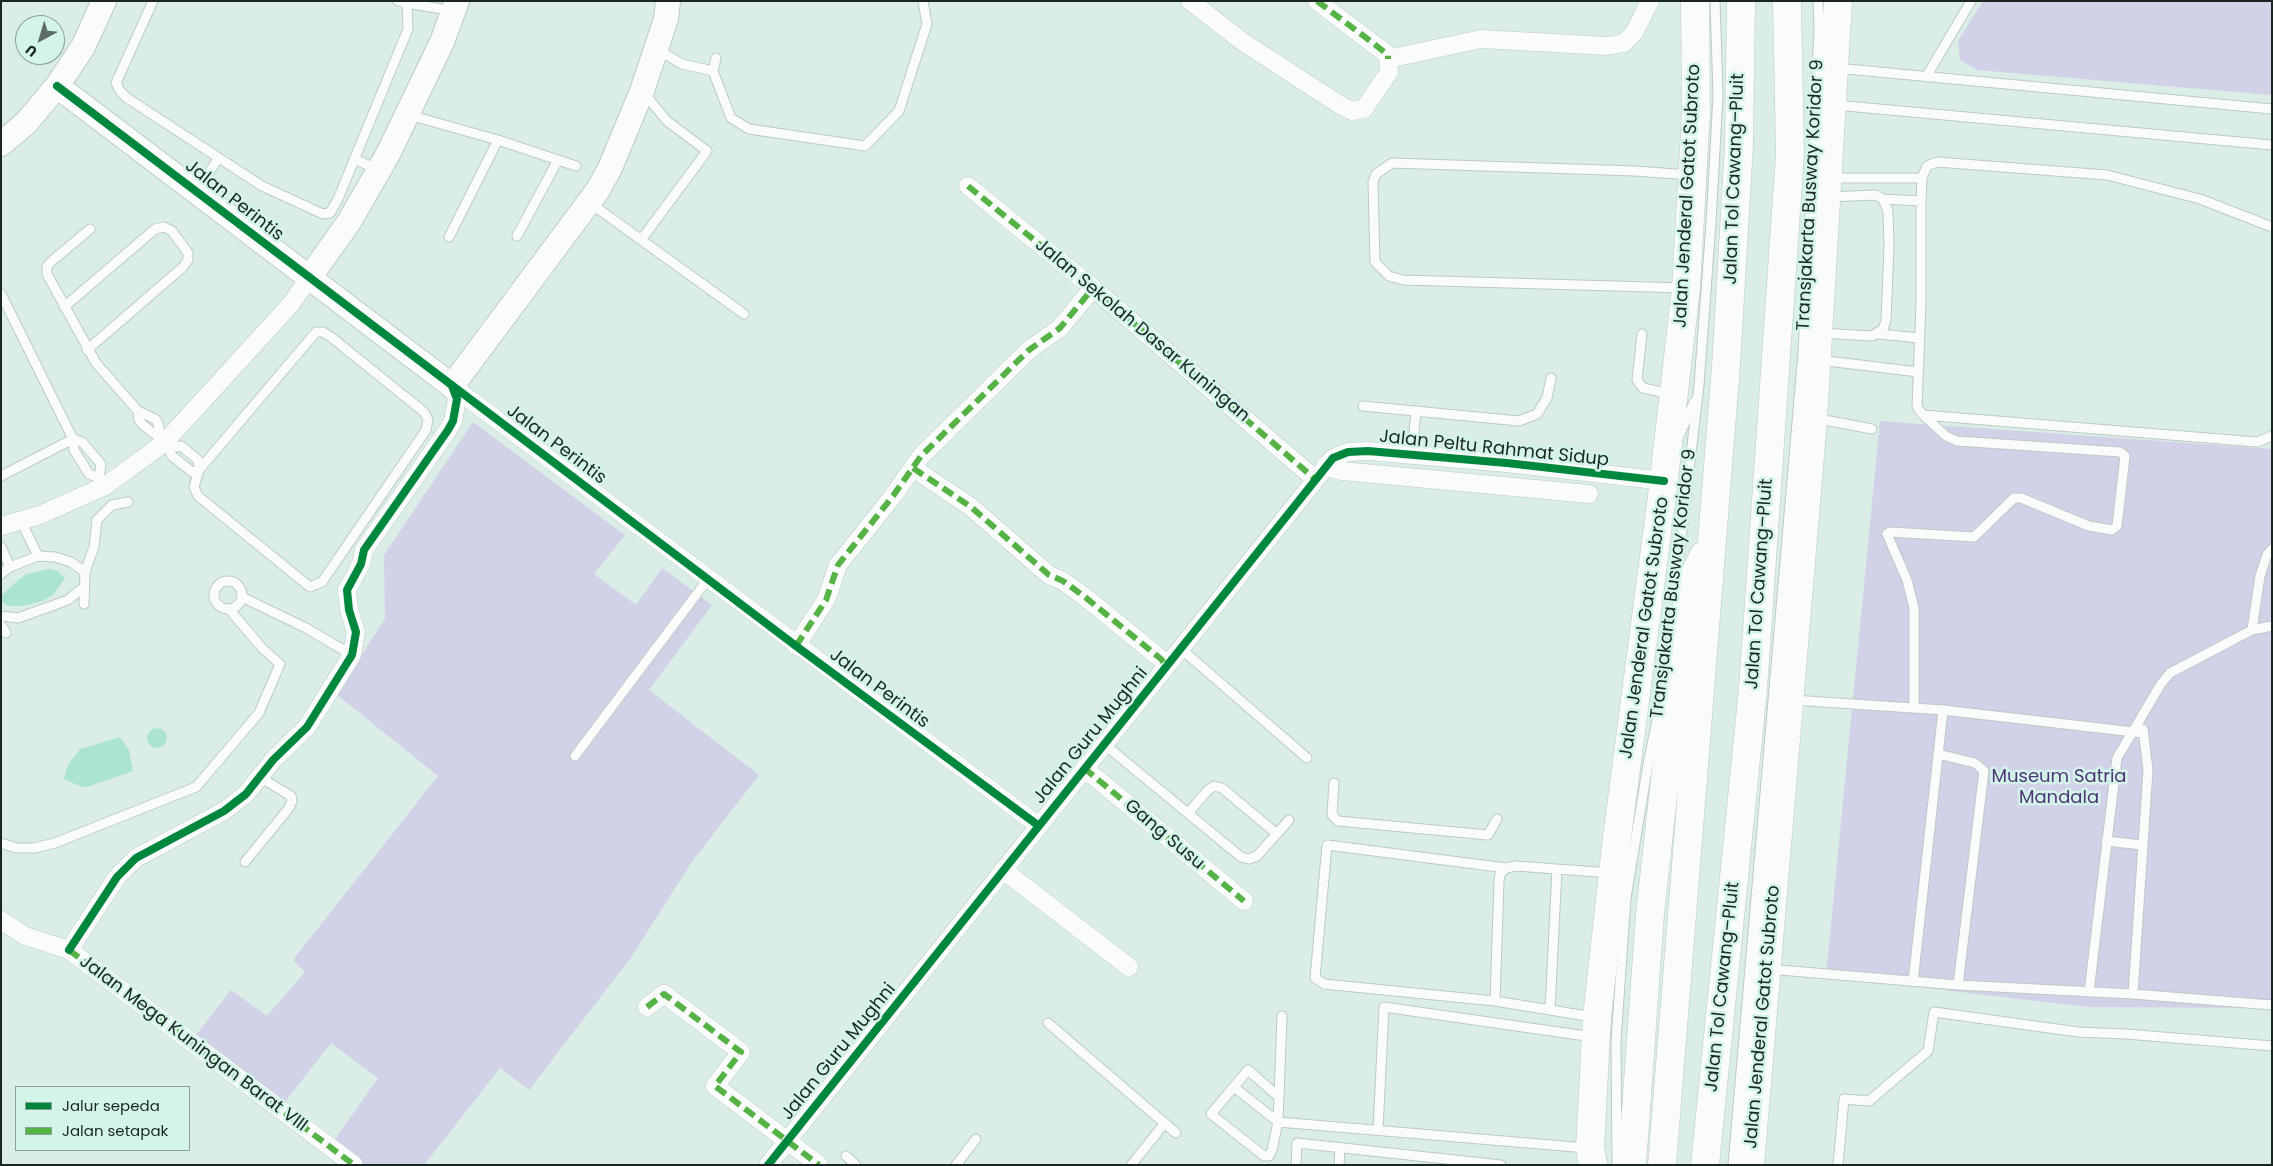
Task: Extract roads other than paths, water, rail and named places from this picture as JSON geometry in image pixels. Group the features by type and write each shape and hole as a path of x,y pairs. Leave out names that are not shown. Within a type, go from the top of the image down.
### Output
{"highway":[{"name":"Jalan Jenderal Gatot Subroto","path":"1591,1157 1597,1027 1614,873 1664,481 1686,390 1686,288 1696,113 1695,1"},
{"name":"Jalan Tol Cawang–Pluit","path":"1662,1165 1726,366 1738,164 1742,1"},
{"name":"Jalan Tol Cawang–Pluit","path":"1705,1165 1753,689 1790,154 1787,1"},
{"name":"Jalan Jenderal Gatot Subroto","path":"1750,1165 1813,420 1838,1"},
{"path":"1632,1165 1650,914 1674,699 1690,583 1713,535"}],"street":[{"path":"1,144 26,123 57,86 83,47 104,1"},
{"path":"68,950 117,877 136,858 224,811 246,794 261,778 273,760 307,727 352,655 356,632 349,610 347,590 361,564 364,550 454,421 457,399 452,386 589,202 610,168 642,91 666,19 668,1"},
{"path":"1190,1 1243,42 1340,105 1352,111 1364,109 1389,72 1388,55 1316,1"},
{"path":"1388,59 1481,39 1607,46 1624,43 1634,33 1650,1"},
{"path":"1,526 75,502 102,482 165,443 291,304 349,222 380,170 409,115 442,42 455,6"},
{"name":"Jalan Perintis","path":"57,86 199,187 309,278 796,646 1038,826"},
{"name":"Jalan Sekolah Dasar Kuningan","path":"968,186 1320,472"},
{"path":"796,646 826,600 838,565 921,456 1029,350 1069,319 1093,288"},
{"name":"Jalan Peltu Rahmat Sidup","path":"1320,472 1333,458 1348,452 1412,454 1664,481"},
{"name":"Jalan Peltu Rahmat Sidup","path":"1506,486 1508,463"},
{"path":"913,468 948,494 971,507 1049,575 1063,581 1085,596 1161,659 1166,666"},
{"name":"Jalan Peltu Rahmat Sidup","path":"1320,472 1342,471 1590,494"},
{"name":"Jalan Guru Mughni","path":"768,1165 1320,472"},
{"name":"Gang Susu","path":"1084,768 1244,901"},
{"path":"1003,870 1130,967"},
{"name":"Jalan Mega Kuningan Barat VIII","path":"1,920 25,936 68,950 354,1165"},
{"path":"647,1007 664,994 741,1052 715,1086 819,1165"}],"lane":[{"path":"152,1 116,83 128,98 216,161 262,186 323,214 330,213 338,199 408,29 403,2 455,6"},
{"path":"716,58 713,71 731,118 748,130 865,146 899,111 927,24 923,1"},
{"name":"Transjakarta Busway Koridor 9","path":"1674,603 1686,390 1711,223 1718,95 1715,1"},
{"name":"Transjakarta Busway Koridor 9","path":"1733,1165 1803,353 1818,40 1818,1"},
{"path":"1926,77 1970,1"},
{"path":"656,49 682,64 713,71"},
{"path":"1834,68 2272,109"},
{"path":"641,240 707,151 667,121 642,91"},
{"path":"1832,105 2272,145"},
{"path":"409,115 498,140 576,166"},
{"path":"449,237 498,140"},
{"path":"354,159 380,170"},
{"path":"517,236 558,160"},
{"path":"199,187 207,184 217,170 216,161"},
{"path":"1914,708 1914,608 1906,580 1887,534 1890,532 1974,537 2014,498 2021,498 2089,526 2112,530 2117,526 2125,456 2120,452 1957,441 1946,436 1917,407 1920,338 1921,201 1922,178 1927,166 1937,162 2107,175 2200,199 2272,227"},
{"path":"1686,288 1403,280 1389,276 1375,262 1373,182 1376,174 1392,163 1636,171 1693,175"},
{"path":"1828,187 1922,178"},
{"path":"1828,187 1876,195 1883,199 1921,201"},
{"path":"1878,334 1886,320 1888,274 1888,211 1883,199"},
{"path":"589,202 744,314"},
{"path":"64,307 155,229 164,227 172,231 188,253 188,260 183,268 87,350"},
{"path":"90,229 47,266 47,274 87,350 110,382 138,411 149,414 158,423 165,443 171,455 192,472 199,470 316,332 323,332 424,412 428,420 426,430 322,582 310,587 198,496 194,487 199,470 198,460 181,446 165,443"},
{"path":"1,294 74,439 74,450 89,474 102,482"},
{"path":"1642,334 1637,380 1643,388 1654,392 1686,390"},
{"path":"1818,346 1878,334 1920,338"},
{"path":"1818,346 1918,372"},
{"path":"1363,406 1519,421 1537,414 1547,398 1551,378"},
{"path":"1412,454 1416,411"},
{"path":"1923,415 2257,442 2272,436"},
{"path":"1813,420 1830,421 1872,429"},
{"path":"1,476 74,439 82,442 101,464 102,482"},
{"path":"395,476 410,486"},
{"path":"84,604 85,572 94,547 97,520 112,505 128,502"},
{"path":"21,521 38,556"},
{"path":"1,547 10,567"},
{"path":"2252,630 2260,576 2266,555 2272,550"},
{"path":"1,574 10,567 38,556 55,557 71,562 85,572"},
{"path":"575,756 708,579"},
{"path":"233,608 220,606 214,599 217,586 224,581 234,582 240,588 242,597"},
{"path":"1,616 18,618 68,600 84,587"},
{"path":"242,597 306,628 352,655"},
{"path":"233,608 242,597"},
{"path":"1,843 16,848 34,848 55,843 196,787 259,713 280,664 245,628 233,608"},
{"path":"2089,992 2117,758 2157,690 2170,673 2252,630 2272,626"},
{"path":"1180,648 1307,758"},
{"name":"Transjakarta Busway Koridor 9","path":"1617,1165 1616,1041 1626,898 1648,764 1663,692"},
{"path":"1790,700 1943,710 2143,733"},
{"path":"1913,982 1943,710"},
{"path":"2133,994 2148,770 2141,719"},
{"path":"1104,744 1127,765 1189,812 1241,857 1249,859 1257,856 1289,820"},
{"path":"1938,754 1975,763 1984,771 1958,985"},
{"path":"245,862 289,808 292,801 291,796 261,778"},
{"path":"1334,783 1332,815 1338,821 1488,835 1497,819"},
{"path":"1189,812 1208,790 1214,786 1222,788 1277,834"},
{"path":"2106,841 2142,845"},
{"path":"1597,1027 1550,1010 1496,1001 1324,984 1315,978 1327,845 1506,868 1516,866 1614,873"},
{"path":"1496,1001 1499,881 1500,874 1506,868"},
{"path":"1550,1010 1557,869"},
{"path":"1767,968 1913,982 2133,994 2272,1005"},
{"path":"1378,1130 1384,1007 1597,1027"},
{"path":"1838,1165 1844,1099 1869,1102 1928,1051 1934,1012 2078,1032 2272,1046"},
{"path":"1279,1097 1248,1070 1211,1114 1264,1156 1269,1156 1278,1122 1279,1097 1282,1016"},
{"path":"1048,1023 1176,1133"},
{"path":"1234,1087 1278,1122 1378,1130 1591,1157"},
{"path":"1132,1164 1165,1123"},
{"path":"956,1165 976,1139"},
{"path":"1296,1165 1298,1143 1502,1165"},
{"path":"1339,1165 1340,1148"},
{"path":"846,1156 856,1165"}],"park label":[{"name":"Museum Satria Mandala","path":"2059,788"}]}
